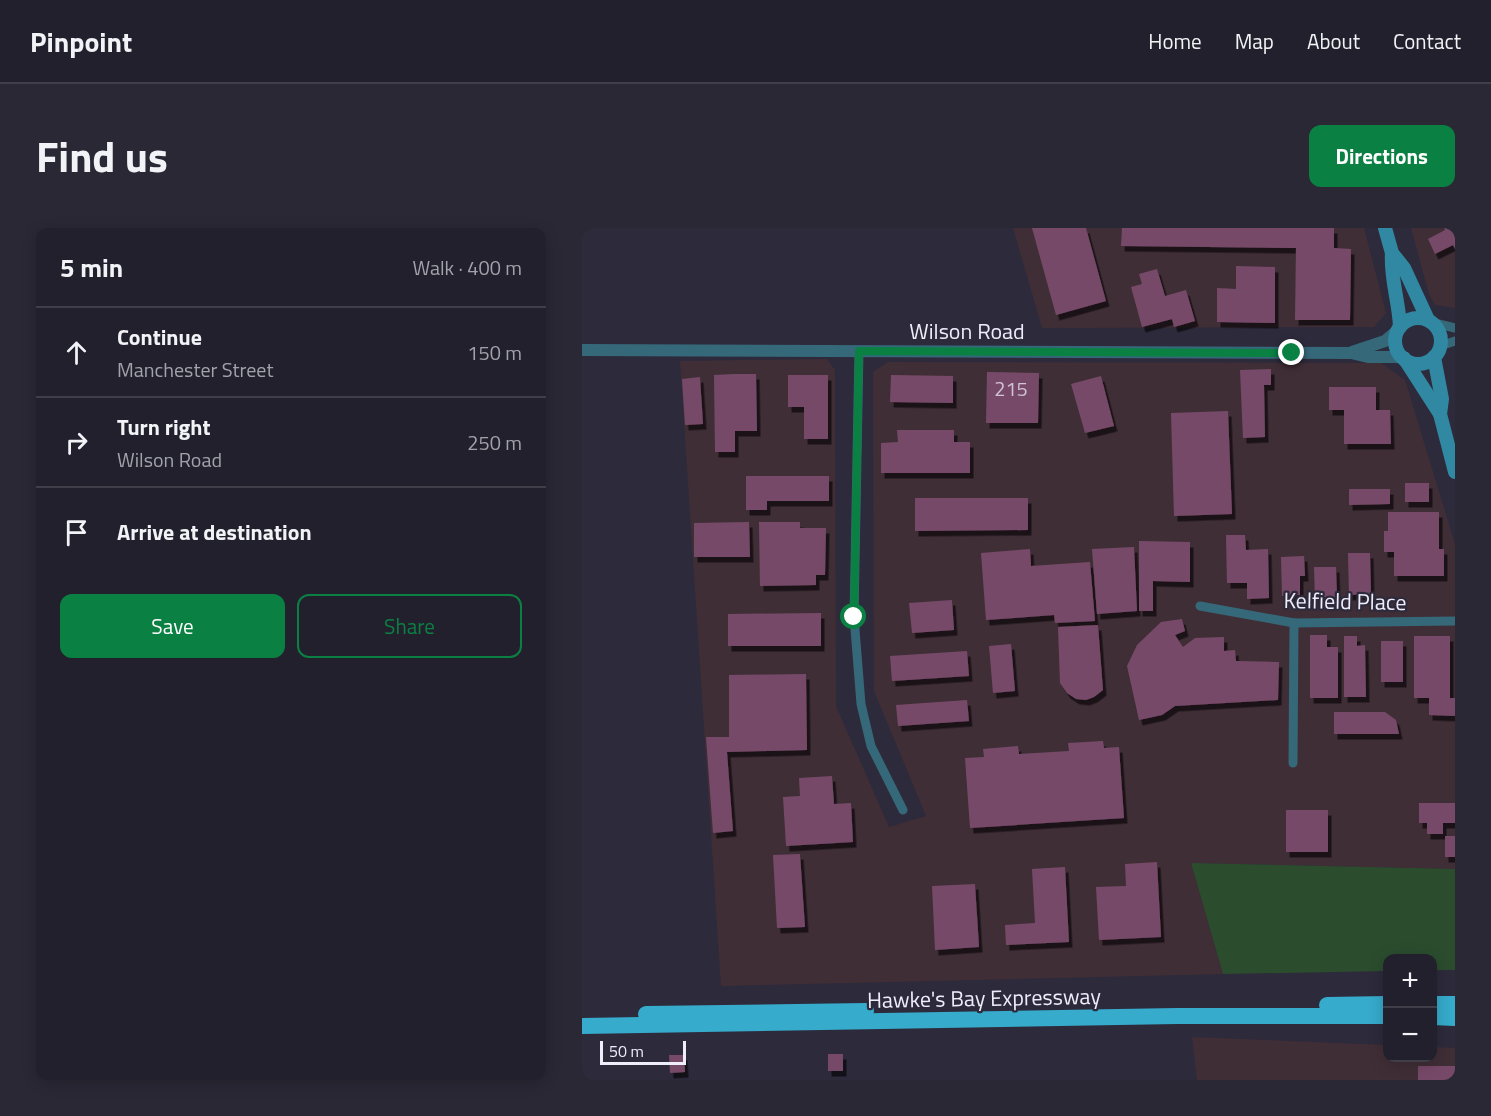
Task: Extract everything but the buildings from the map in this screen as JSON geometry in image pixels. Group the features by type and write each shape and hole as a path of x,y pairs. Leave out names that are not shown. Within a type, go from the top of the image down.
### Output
{"highway":[{"name":"Hawke's Bay Expressway","path":"582,1015 1383,1004"},
{"path":"1437,1004 1455,1004"},
{"name":"Hawke's Bay Expressway","path":"582,1026 1177,1016 1383,1016"},
{"path":"1437,1017 1455,1018"}],"main road":[{"path":"1385,228 1392,253 1391,271 1399,304 1400,328 1396,347 1440,414 1455,472"},
{"path":"1392,253 1404,268 1429,321 1439,332 1437,352 1442,399 1440,414"},
{"path":"1400,328 1413,318 1429,321"},
{"path":"1403,358 1416,363 1428,361 1437,352"}],"street":[{"path":"1429,321 1455,328"},
{"name":"Wilson Road","path":"1351,353 1385,341 1400,328"},
{"path":"1437,352 1455,342"},
{"name":"Wilson Road","path":"582,350 1351,353 1368,357 1403,358"},
{"path":"859,351 854,617 861,704 871,747 903,810"},
{"name":"Kelfield Place","path":"1200,606 1294,623 1455,621"},
{"path":"1293,763 1294,623"}],"shaded area":[{"path":"1013,228 1364,228 1386,313 1374,327 1042,328"},
{"path":"1411,228 1455,228 1455,308 1435,305 1429,294"},
{"path":"827,359 835,370 836,706 889,827 926,816 874,691 873,372 888,362 1381,363 1405,380 1455,544 1455,869 1191,863 1223,974 721,986 680,361"},
{"path":"1192,1037 1383,1045 1383,1062 1437,1062 1437,1047 1455,1048 1455,1080 1197,1080"}],"green space":[{"path":"1191,863 1455,869 1455,970 1437,970 1437,954 1383,954 1383,971 1223,974"}],"route":[{"path":"854,617 859,351 1292,353"}]}
